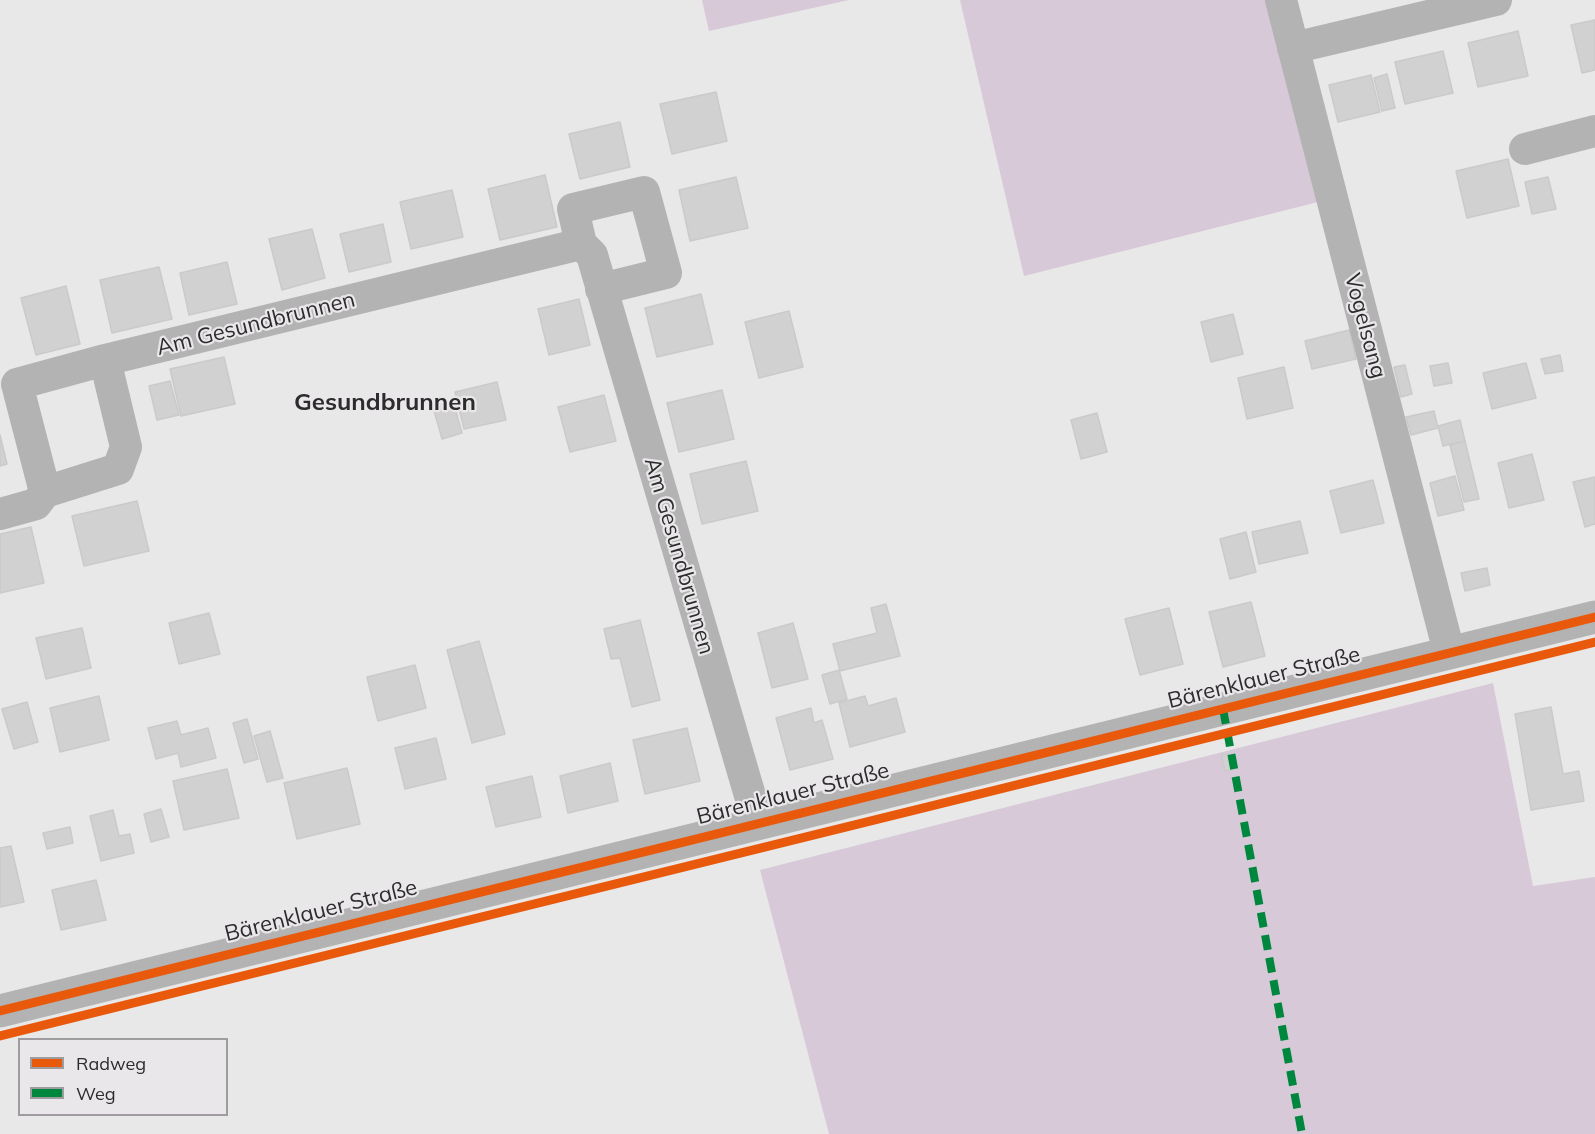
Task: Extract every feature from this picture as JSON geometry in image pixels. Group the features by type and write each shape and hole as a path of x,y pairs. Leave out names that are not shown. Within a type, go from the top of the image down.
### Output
{"street":[{"name":"Vogelsang","path":"1281,0 1449,652"},
{"path":"1293,48 1496,0"},
{"path":"1525,149 1595,131"},
{"name":"Am Gesundbrunnen","path":"601,289 666,273 644,192 573,209 581,244 592,255 601,289 758,823"},
{"name":"Am Gesundbrunnen","path":"45,492 17,384 105,360 581,244"},
{"path":"0,514 36,504 45,492 118,470 126,447 105,360"},
{"name":"Bärenklauer Straße","path":"0,1011 1595,617"}],"shaded area":[{"path":"702,0 849,0 709,31"},
{"path":"960,0 1295,0 1322,201 1024,276"},
{"path":"1493,683 1533,886 1595,877 1595,1134 829,1134 760,870"}],"building":[{"path":"1595,20 1595,70 1582,73 1571,25"},
{"path":"1518,31 1528,76 1478,87 1468,43"},
{"path":"1443,51 1453,93 1405,104 1395,62"},
{"path":"1387,74 1395,108 1382,111 1374,78"},
{"path":"1371,75 1380,112 1338,122 1329,85"},
{"path":"716,92 727,141 672,154 660,104"},
{"path":"620,122 630,167 580,179 569,134"},
{"path":"1508,159 1519,206 1467,218 1456,171"},
{"path":"545,175 557,227 500,240 488,189"},
{"path":"736,177 748,228 690,241 679,190"},
{"path":"1548,177 1556,209 1532,214 1525,182"},
{"path":"452,190 463,237 411,249 400,202"},
{"path":"383,224 391,262 349,272 340,234"},
{"path":"312,229 325,278 282,290 269,239"},
{"path":"227,262 237,304 189,315 180,273"},
{"path":"159,267 172,319 112,333 100,280"},
{"path":"66,286 80,344 36,355 21,298"},
{"path":"701,294 713,344 657,357 645,308"},
{"path":"579,299 590,345 549,355 538,309"},
{"path":"789,311 803,367 759,378 745,322"},
{"path":"1233,314 1243,354 1211,362 1201,322"},
{"path":"1349,330 1356,359 1312,369 1305,341"},
{"path":"1560,355 1563,371 1545,374 1541,359"},
{"path":"224,357 235,404 181,416 170,369"},
{"path":"1448,363 1452,383 1434,386 1430,366"},
{"path":"1526,363 1536,398 1492,409 1483,373"},
{"path":"1405,365 1412,394 1401,397 1394,367"},
{"path":"1284,367 1293,408 1247,419 1238,378"},
{"path":"170,381 179,415 157,420 149,386"},
{"path":"497,382 506,420 464,429 455,392"},
{"path":"722,390 734,439 679,452 667,403"},
{"path":"604,395 616,441 570,452 558,407"},
{"path":"453,401 462,433 442,439 433,407"},
{"path":"1434,411 1438,428 1411,435 1406,417"},
{"path":"1097,413 1107,452 1081,459 1071,420"},
{"path":"1460,420 1465,441 1443,446 1438,426"},
{"path":"0,435 7,464 0,466"},
{"path":"1465,441 1479,499 1464,502 1450,445"},
{"path":"1532,454 1544,500 1509,508 1498,463"},
{"path":"746,461 758,511 702,524 690,474"},
{"path":"1455,476 1464,510 1438,516 1430,483"},
{"path":"1595,477 1595,524 1585,527 1573,482"},
{"path":"1373,480 1384,523 1341,533 1330,491"},
{"path":"137,501 149,551 84,566 72,516"},
{"path":"1300,521 1308,553 1259,564 1252,532"},
{"path":"31,527 44,583 0,593 0,534"},
{"path":"1246,532 1256,572 1230,579 1220,539"},
{"path":"1487,568 1490,585 1465,591 1461,573"},
{"path":"1251,602 1265,656 1223,667 1209,612"},
{"path":"886,604 900,656 840,671 833,644 877,633 871,608"},
{"path":"1169,608 1183,664 1140,675 1125,619"},
{"path":"209,613 220,654 179,664 169,623"},
{"path":"640,620 660,700 632,707 620,658 611,659 604,629"},
{"path":"793,623 808,679 772,688 758,633"},
{"path":"82,628 91,668 46,679 36,638"},
{"path":"479,641 505,734 472,743 447,650"},
{"path":"1346,657 1348,664 1334,667 1332,660"},
{"path":"415,665 426,708 378,721 367,677"},
{"path":"839,670 847,699 830,704 822,675"},
{"path":"99,696 109,740 60,752 50,708"},
{"path":"865,696 868,706 896,698 905,732 850,747 839,703"},
{"path":"27,702 38,742 14,749 2,709"},
{"path":"1551,707 1563,774 1579,771 1584,801 1531,810 1515,714"},
{"path":"811,708 814,723 822,720 833,759 790,770 776,718"},
{"path":"247,719 258,759 244,763 233,723"},
{"path":"177,721 181,735 208,728 216,758 181,767 178,753 156,759 148,728"},
{"path":"687,728 700,781 645,794 633,740"},
{"path":"270,731 283,778 267,782 254,736"},
{"path":"436,738 446,779 405,789 395,748"},
{"path":"1228,754 1232,770 1225,771 1221,755"},
{"path":"610,763 618,801 568,813 560,776"},
{"path":"347,768 360,824 297,839 284,783"},
{"path":"227,769 239,818 184,830 173,781"},
{"path":"532,776 541,817 496,827 486,787"},
{"path":"161,809 169,837 151,842 144,814"},
{"path":"113,810 119,836 130,834 134,853 101,861 90,816"},
{"path":"70,827 73,843 47,849 43,833"},
{"path":"11,846 24,902 0,907 0,848"},
{"path":"96,880 106,920 61,930 52,890"}],"marked path":[{"path":"1223,709 1302,1134"}],"cycle path":[{"path":"0,1011 1595,617"},
{"path":"0,1036 1595,642"}],"district":[{"name":"Gesundbrunnen","path":"385,403"}]}
